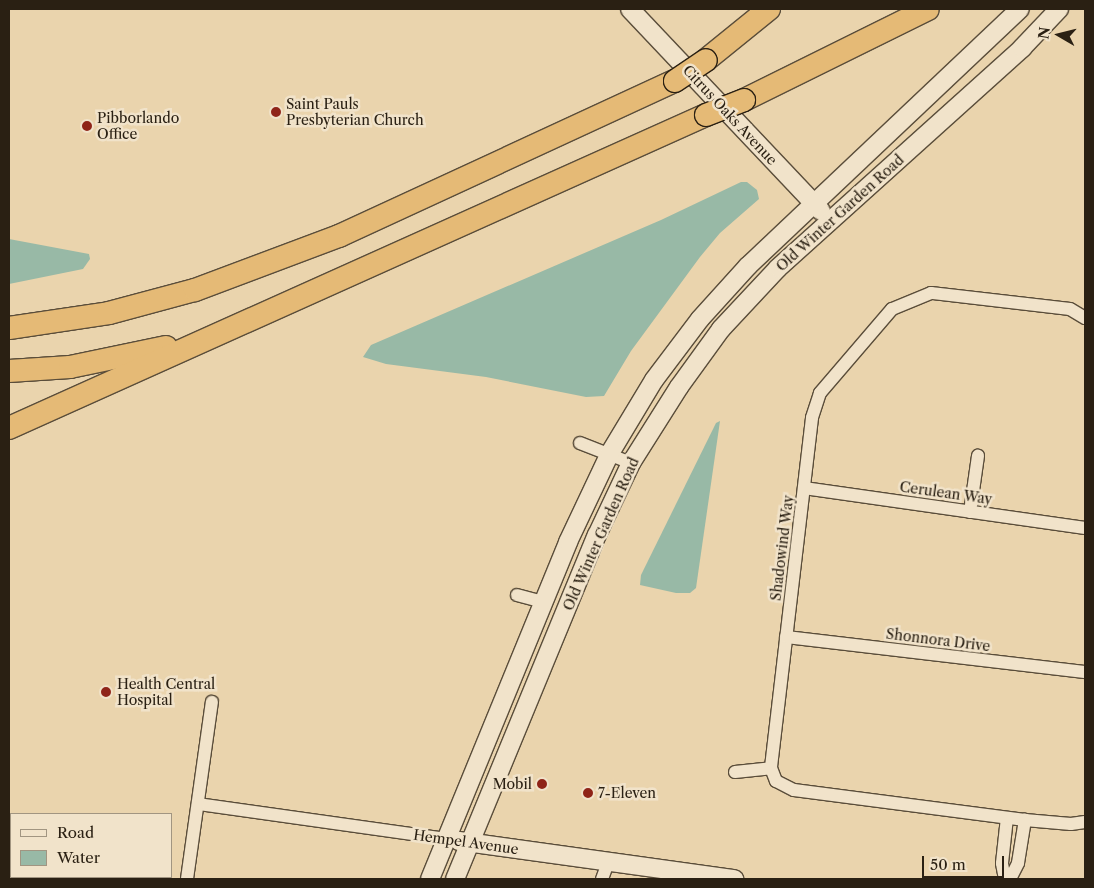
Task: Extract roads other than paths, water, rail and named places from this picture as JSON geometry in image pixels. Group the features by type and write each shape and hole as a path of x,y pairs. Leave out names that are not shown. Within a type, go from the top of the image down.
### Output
{"highway":[{"path":"9,328 109,313 195,290 312,246 674,81 706,60 770,9"},
{"path":"9,428 204,341 216,333 706,115 744,100 928,9"},
{"path":"9,371 109,360 216,333"}],"main road":[{"name":"Citrus Oaks Avenue","path":"630,9 830,220"},
{"name":"Old Winter Garden Road","path":"430,879 543,602 610,453 654,380 700,319 748,266 1020,9"},
{"name":"Old Winter Garden Road","path":"455,879 597,535 631,463 721,329 778,268 1022,48 1059,9"},
{"name":"Hempel Avenue","path":"446,839 609,860 734,879"}],"street":[{"name":"Shadowind Way","path":"771,768 812,418 820,393 892,309 931,292 1070,310 1085,318"},
{"path":"580,443 610,453 631,463"},
{"path":"970,512 978,456"},
{"name":"Cerulean Way","path":"804,488 1085,528"},
{"path":"517,595 543,602"},
{"name":"Shonnora Drive","path":"786,637 1085,672"},
{"path":"187,879 212,702"},
{"path":"735,772 771,768 776,781 794,790 1025,820 1071,824 1085,822"},
{"name":"Hempel Avenue","path":"198,804 446,839"},
{"path":"1005,879 1002,863 1007,818"},
{"path":"1010,879 1018,863 1025,820"},
{"path":"602,879 609,860"}],"water":[{"path":"741,182 747,182 757,190 759,199 720,233 700,257 631,351 604,396 586,397 486,377 386,364 363,357 371,345 661,220"},
{"path":"9,239 89,254 90,259 83,269 9,284"},
{"path":"720,421 696,588 690,593 676,593 640,585 641,575 716,423"}],"place":[{"name":"Saint Pauls Presbyterian Church","path":"276,112"},
{"name":"Pibborlando Office","path":"87,126"},
{"name":"Health Central Hospital","path":"106,692"},
{"name":"Mobil","path":"542,784"},
{"name":"7-Eleven","path":"588,793"}]}
